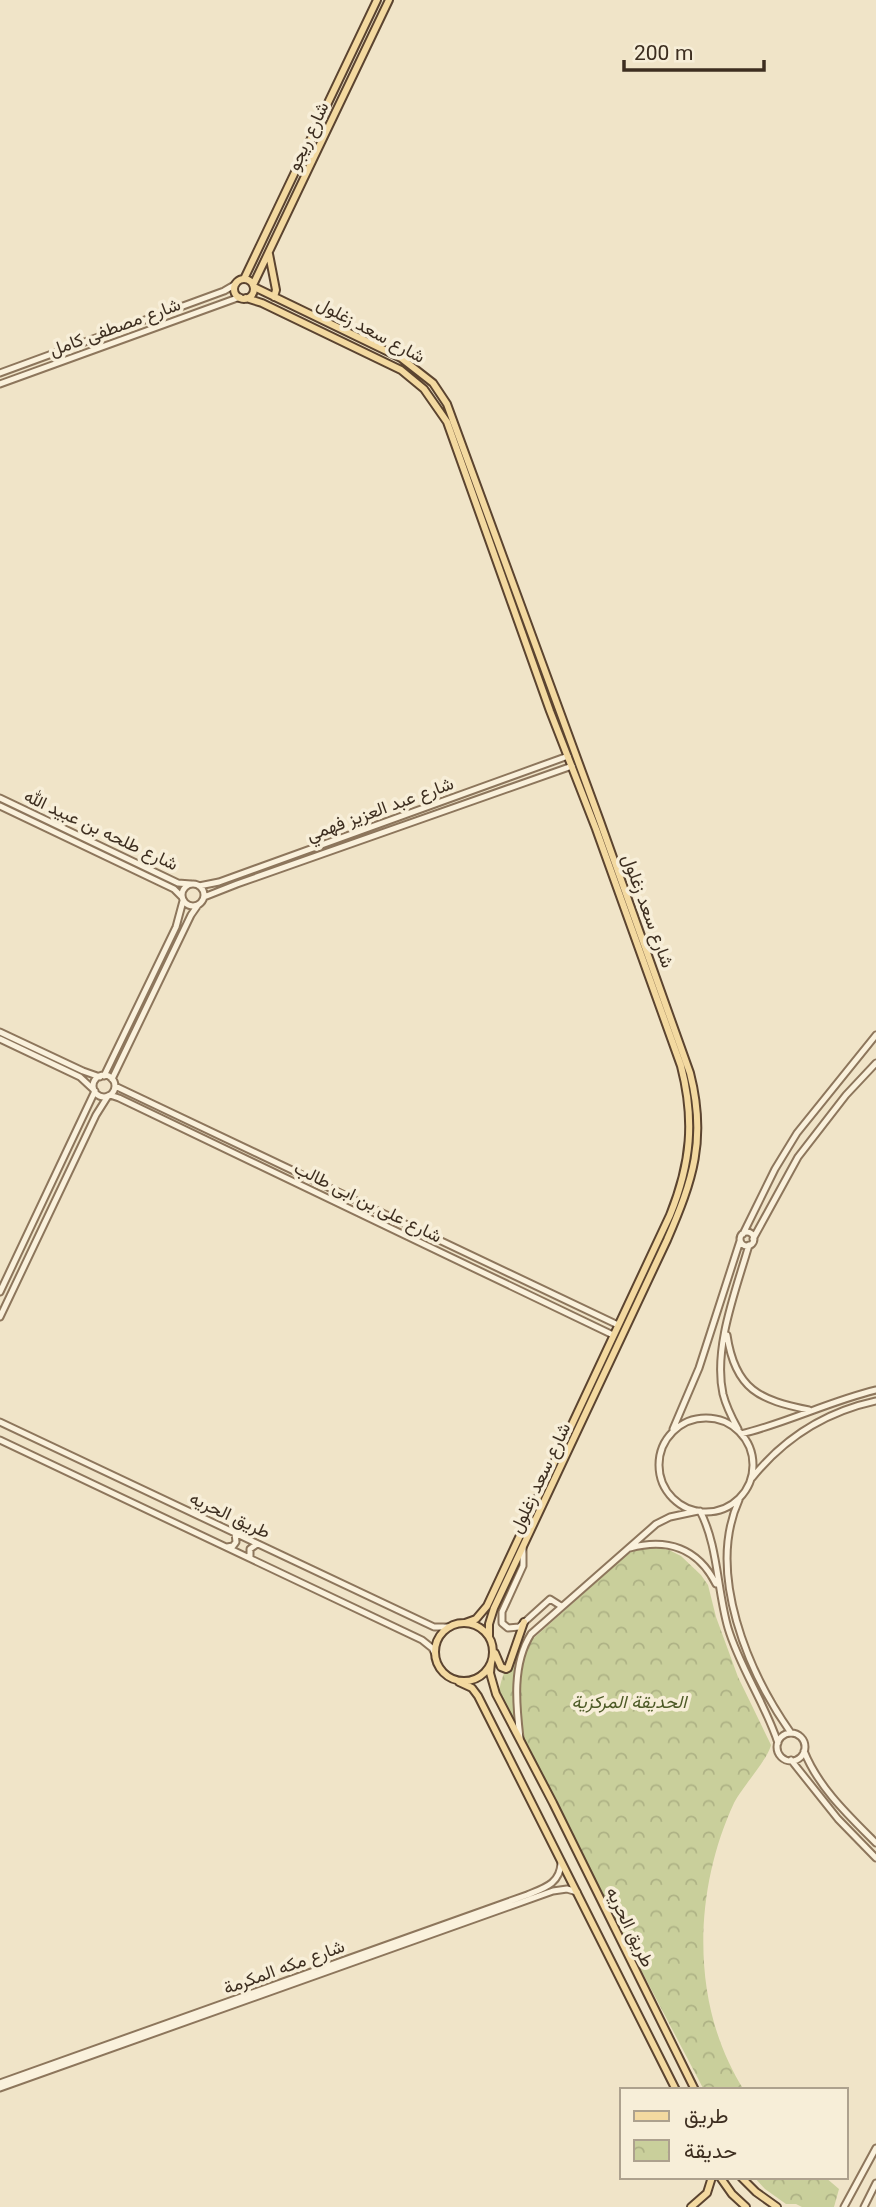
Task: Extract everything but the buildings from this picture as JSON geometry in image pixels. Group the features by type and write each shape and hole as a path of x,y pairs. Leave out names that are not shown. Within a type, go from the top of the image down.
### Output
{"main road":[{"name":"شارع ريجو","path":"244,279 377,0"},
{"name":"شارع ريجو","path":"253,286 389,0"},
{"path":"340,79 349,83"},
{"path":"269,251 276,290 274,297"},
{"path":"252,262 262,267"},
{"path":"244,279 250,280 253,286 252,294 243,298 236,293 236,284 244,279"},
{"name":"شارع سعد زغلول","path":"253,286 401,358 433,383 447,404 550,710 597,822"},
{"name":"شارع سعد زغلول","path":"243,298 262,303 388,363 413,379 433,400 447,422 695,1091 698,1127 694,1165 690,1184 667,1240 523,1548 490,1607 477,1619 465,1623"},
{"name":"شارع سعد زغلول","path":"489,1636 490,1607 560,1447 670,1215 684,1172 690,1144 688,1092 660,998"},
{"path":"560,1447 568,1450"},
{"path":"493,1649 487,1670 475,1680 459,1682 445,1675 436,1662 438,1638 450,1627 465,1623 476,1625 489,1636 501,1667 506,1669 524,1622"},
{"name":"طريق الحريه","path":"491,1663 490,1673 496,1694 694,2088"},
{"name":"طريق الحريه","path":"459,1682 471,1688 478,1696 676,2088"},
{"path":"522,1782 538,1775"},
{"path":"662,2061 677,2054"},
{"path":"691,2207 707,2193 711,2179"},
{"path":"721,2179 746,2207"},
{"path":"743,2179 777,2207"}],"street":[{"name":"شارع مصطفى كامل","path":"0,373 236,284"},
{"path":"220,292 223,302"},
{"name":"شارع مصطفى كامل","path":"0,384 223,302 243,298"},
{"name":"شارع عبد العزيز فهمي","path":"200,886 568,756"},
{"path":"545,765 548,774"},
{"name":"شارع عبد العزيز فهمي","path":"204,897 572,766"},
{"name":"شارع طلحه بن عبيد الله","path":"0,798 178,883 191,884"},
{"name":"شارع طلحه بن عبيد الله","path":"0,806 174,889 183,899"},
{"path":"167,886 170,879"},
{"path":"219,881 218,887 222,890"},
{"path":"0,1292 90,1104 95,1082 109,1066 180,916 184,889 191,884 200,886 204,897 188,920 117,1070 109,1096 99,1109 0,1317"},
{"path":"183,899 191,906 198,905"},
{"path":"180,916 188,920"},
{"path":"0,1032 81,1074 100,1096 109,1096"},
{"path":"671,1434 699,1368 740,1241 775,1169 798,1131 876,1035"},
{"path":"0,1039 81,1074 102,1076 114,1082"},
{"path":"750,1480 750,1449 727,1406 721,1382 726,1328 749,1245 808,1143 810,1133 876,1063"},
{"path":"109,1066 117,1070"},
{"name":"شارع على بن ابى طالب","path":"114,1082 127,1092 618,1325"},
{"path":"123,1100 127,1092"},
{"name":"شارع على بن ابى طالب","path":"109,1096 123,1100 613,1335"},
{"path":"90,1104 99,1109"},
{"path":"798,1131 810,1133"},
{"path":"798,1131 800,1140 808,1143"},
{"path":"743,1234 750,1233 753,1239"},
{"path":"740,1241 745,1246 749,1245"},
{"path":"593,1326 597,1317"},
{"path":"726,1328 729,1353 734,1365 758,1394 771,1401 812,1411"},
{"path":"876,1390 766,1428 740,1433 721,1420 703,1418 685,1423 665,1441 660,1457 662,1482 677,1502 699,1511 707,1525 718,1587 734,1648 774,1729 780,1755 791,1760 825,1805 876,1858"},
{"path":"876,1401 850,1407 798,1427 750,1480 732,1521 728,1544 732,1597 755,1669 791,1733 801,1738 804,1743 808,1763 855,1822 876,1843"},
{"path":"795,1417 798,1427"},
{"name":"طريق الحريه","path":"0,1422 434,1628 450,1627"},
{"name":"طريق الحريه","path":"0,1440 417,1637 428,1643 435,1654"},
{"path":"521,1741 517,1685 523,1651 531,1634 649,1529 663,1520 699,1511 722,1509 741,1496"},
{"path":"227,1547 236,1542 235,1533"},
{"path":"250,1558 250,1549 257,1544"},
{"path":"627,1549 658,1544 680,1548 699,1560 718,1587"},
{"path":"523,1548 523,1566 501,1619 505,1626 511,1629 519,1627 550,1599 561,1606"},
{"path":"417,1637 423,1632 425,1623"},
{"path":"778,1743 783,1736 791,1733"},
{"path":"791,1760 799,1758 804,1751"},
{"name":"شارع مكه المكرمة","path":"528,1897 553,1883 561,1870 561,1860"},
{"name":"شارع مكه المكرمة","path":"0,2088 528,1897 558,1889 577,1892"},
{"name":"شارع مكه المكرمة","path":"0,2083 196,2016"},
{"path":"844,2207 876,2148"},
{"path":"864,2207 876,2183"}],"green space":[{"name":"الحديقة المركزية","path":"655,1547 681,1556 708,1585 716,1617 738,1677 771,1745 734,1803 720,1837 705,1910 703,1948 706,1985 714,2022 726,2057 743,2088 703,2088 499,1693 505,1672 517,1653 629,1553"},
{"path":"756,2179 827,2179 839,2189 834,2207 802,2207 786,2204"}]}
